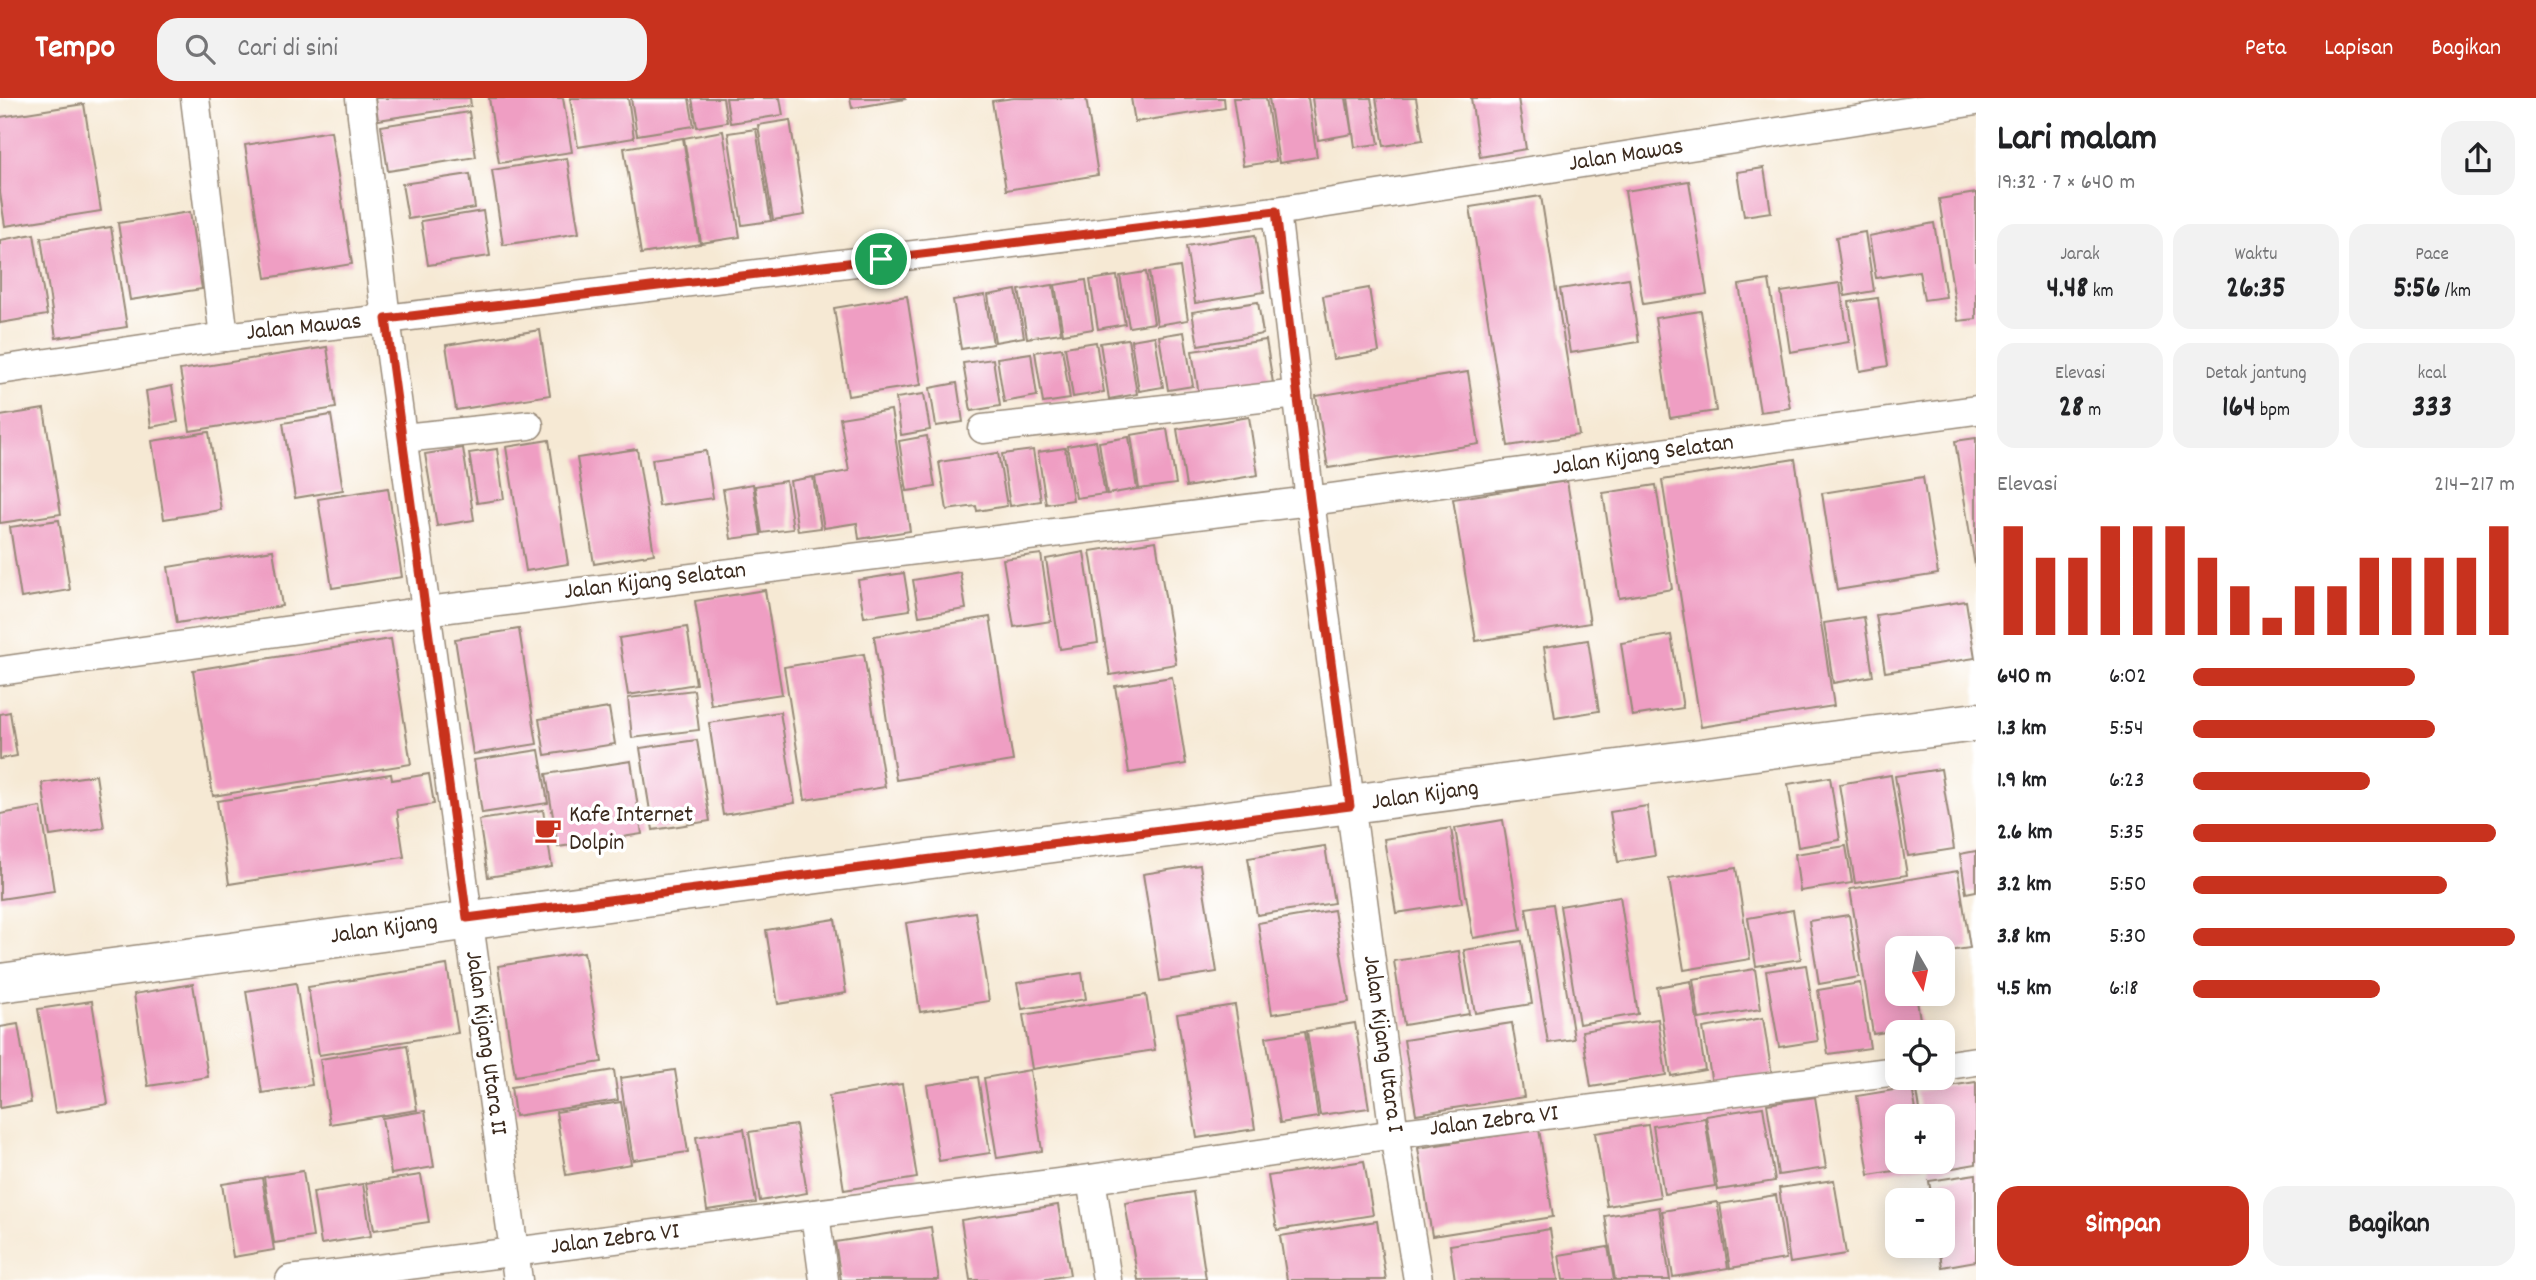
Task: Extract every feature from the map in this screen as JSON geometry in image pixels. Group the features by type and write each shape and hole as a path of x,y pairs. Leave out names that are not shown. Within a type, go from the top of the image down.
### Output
{"street":[{"path":"195,98 223,337"},
{"name":"Jalan Kijang Utara II","path":"360,98 386,319 516,1266"},
{"name":"Jalan Mawas","path":"0,370 223,337 1276,211 1976,101"},
{"path":"1276,211 1350,806"},
{"path":"983,429 1298,394"},
{"name":"Jalan Kijang Selatan","path":"0,671 426,611 1310,501 1976,410"},
{"path":"403,438 529,425"},
{"name":"Jalan Kijang","path":"0,983 467,918 1350,806 1976,722"},
{"name":"Jalan Kijang Utara I","path":"1350,806 1394,1134 1418,1280"},
{"path":"1955,1064 1976,1061"},
{"name":"Jalan Zebra VI","path":"290,1280 516,1266 815,1214 1091,1179 1394,1134 1885,1073"},
{"path":"1091,1179 1107,1280"},
{"path":"815,1214 824,1280"}],"building":[{"path":"375,98 470,98 471,106 378,120"},
{"path":"489,98 563,98 572,152 499,163"},
{"path":"570,98 628,98 634,138 578,147"},
{"path":"631,98 689,98 694,126 637,135"},
{"path":"692,98 723,98 727,122 697,127"},
{"path":"726,98 780,98 783,115 730,123"},
{"path":"850,98 904,98 905,99 852,108"},
{"path":"1014,98 1086,98 1098,175 1006,190 992,101"},
{"path":"1131,98 1224,98 1225,108 1135,122"},
{"path":"1233,98 1266,98 1276,161 1243,166"},
{"path":"1269,98 1308,98 1317,157 1279,163"},
{"path":"1312,98 1346,98 1352,134 1318,140"},
{"path":"1348,98 1371,98 1379,144 1355,147"},
{"path":"1376,98 1416,98 1423,140 1384,146"},
{"path":"1471,98 1518,98 1526,149 1480,157"},
{"path":"84,104 101,211 5,226 0,193 0,117"},
{"path":"469,112 476,157 388,171 381,126"},
{"path":"790,120 805,215 773,220 758,125"},
{"path":"756,129 771,221 742,225 728,133"},
{"path":"331,131 352,264 266,278 245,145"},
{"path":"723,131 740,237 701,243 684,138"},
{"path":"683,138 700,244 641,254 624,148"},
{"path":"567,158 579,233 503,245 492,170"},
{"path":"1764,168 1771,212 1744,216 1737,172"},
{"path":"470,174 475,208 408,219 402,184"},
{"path":"1689,181 1707,294 1643,304 1625,191"},
{"path":"1976,193 1976,319 1958,321 1939,199"},
{"path":"1541,196 1579,435 1508,446 1470,207"},
{"path":"483,211 490,256 428,265 421,221"},
{"path":"190,212 202,289 130,300 118,223"},
{"path":"1934,223 1946,297 1924,300 1919,271 1876,278 1869,236"},
{"path":"111,227 127,327 56,338 41,238"},
{"path":"1865,232 1874,291 1845,296 1836,237"},
{"path":"34,234 47,315 0,323 0,240"},
{"path":"1255,235 1264,292 1195,303 1186,246"},
{"path":"1180,267 1188,320 1157,325 1149,272"},
{"path":"1146,272 1154,323 1129,327 1120,276"},
{"path":"1117,276 1125,324 1098,329 1090,280"},
{"path":"1629,278 1639,342 1570,353 1560,289"},
{"path":"1086,280 1093,329 1063,334 1055,285"},
{"path":"1769,280 1790,408 1760,412 1739,285"},
{"path":"1840,283 1849,342 1790,352 1781,292"},
{"path":"1053,285 1061,333 1027,338 1019,290"},
{"path":"1369,288 1379,352 1333,359 1323,296"},
{"path":"1016,290 1024,337 995,342 988,295"},
{"path":"985,295 993,344 961,349 953,300"},
{"path":"907,296 921,385 848,396 834,308"},
{"path":"1878,298 1888,366 1860,371 1849,302"},
{"path":"1258,302 1263,334 1198,345 1192,312"},
{"path":"1701,311 1716,411 1670,418 1655,318"},
{"path":"540,330 550,395 456,410 446,345"},
{"path":"1184,332 1193,386 1168,390 1159,336"},
{"path":"1155,336 1163,387 1139,391 1131,340"},
{"path":"1128,339 1137,394 1109,399 1100,343"},
{"path":"1266,340 1273,383 1199,395 1192,351"},
{"path":"1096,342 1104,392 1073,397 1065,347"},
{"path":"327,347 336,408 190,431 180,370"},
{"path":"1062,348 1070,399 1043,403 1035,352"},
{"path":"1031,353 1037,396 1004,402 997,358"},
{"path":"993,359 1000,406 971,411 963,363"},
{"path":"1468,372 1479,444 1328,468 1316,396"},
{"path":"957,383 963,422 936,426 930,388"},
{"path":"172,386 178,422 151,427 146,391"},
{"path":"924,394 930,430 901,435 896,398"},
{"path":"44,409 61,514 0,523 0,416"},
{"path":"891,410 910,531 859,539 857,523 824,528 815,477 849,471 840,418"},
{"path":"331,415 343,490 295,498 283,423"},
{"path":"1249,417 1258,475 1186,487 1177,429"},
{"path":"1167,429 1176,484 1139,489 1131,435"},
{"path":"209,432 221,510 164,519 152,441"},
{"path":"927,436 935,487 907,491 899,441"},
{"path":"1129,437 1137,489 1107,494 1099,442"},
{"path":"1976,438 1976,566 1975,566 1955,441"},
{"path":"549,440 568,564 526,571 506,447"},
{"path":"1096,441 1105,494 1076,498 1067,446"},
{"path":"463,448 474,520 437,526 425,454"},
{"path":"1065,448 1073,500 1046,504 1038,452"},
{"path":"497,449 504,499 477,503 469,453"},
{"path":"637,449 654,554 594,564 577,458"},
{"path":"1033,450 1041,501 1010,506 1002,454"},
{"path":"706,451 713,498 659,506 652,459"},
{"path":"998,453 1007,506 977,511 976,506 947,510 939,462"},
{"path":"1795,459 1834,706 1701,727 1662,480"},
{"path":"813,477 821,528 798,531 790,481"},
{"path":"1923,477 1938,574 1837,590 1822,493"},
{"path":"786,481 793,529 762,533 755,486"},
{"path":"1567,481 1590,623 1476,641 1453,499"},
{"path":"753,484 761,535 731,539 723,489"},
{"path":"1656,485 1672,589 1619,598 1603,493"},
{"path":"388,488 402,577 332,588 318,499"},
{"path":"59,520 70,590 21,598 10,527"},
{"path":"1156,541 1176,664 1110,675 1090,551"},
{"path":"273,550 282,606 177,623 168,567"},
{"path":"1084,552 1098,643 1060,649 1046,559"},
{"path":"1041,554 1051,621 1014,627 1003,559"},
{"path":"960,572 966,609 919,616 913,580"},
{"path":"904,573 910,610 864,617 858,580"},
{"path":"765,590 782,694 711,705 695,601"},
{"path":"1966,601 1975,658 1885,672 1876,615"},
{"path":"990,617 1013,761 896,780 874,636"},
{"path":"1864,617 1873,676 1833,683 1824,623"},
{"path":"687,627 696,684 628,695 619,638"},
{"path":"519,629 537,744 473,754 455,639"},
{"path":"1671,635 1683,708 1632,716 1621,643"},
{"path":"391,639 411,764 213,796 193,670"},
{"path":"1588,640 1599,711 1555,718 1544,647"},
{"path":"864,654 885,787 805,800 784,667"},
{"path":"1172,677 1186,764 1129,773 1115,686"},
{"path":"694,690 699,730 632,738 628,698"},
{"path":"609,708 615,744 545,755 539,719"},
{"path":"10,712 17,756 0,759 0,714"},
{"path":"780,712 795,803 723,815 709,723"},
{"path":"697,740 710,821 653,830 640,748"},
{"path":"539,750 548,803 482,813 474,760"},
{"path":"631,761 642,834 558,847 546,774"},
{"path":"1941,769 1954,849 1908,856 1895,776"},
{"path":"391,774 392,780 429,774 434,804 397,810 404,857 229,884 217,801"},
{"path":"96,775 104,828 50,836 42,783"},
{"path":"1891,775 1907,875 1855,883 1839,784"},
{"path":"1830,777 1840,840 1798,847 1788,784"},
{"path":"1647,806 1655,856 1618,862 1610,812"},
{"path":"41,807 54,891 0,899 0,814"},
{"path":"543,810 552,867 488,877 479,820"},
{"path":"1503,820 1521,930 1473,938 1455,828"},
{"path":"1451,828 1462,903 1396,913 1384,839"},
{"path":"1325,846 1334,903 1257,915 1248,858"},
{"path":"1846,846 1852,883 1800,891 1795,854"},
{"path":"1976,851 1976,891 1966,893 1960,854"},
{"path":"1200,865 1217,972 1160,981 1143,874"},
{"path":"1736,868 1750,959 1684,970 1669,879"},
{"path":"1958,871 1970,948 1955,950 1955,936 1885,936 1885,1006 1918,1006 1920,1020 1885,1020 1885,1032 1873,1034 1850,889"},
{"path":"1620,896 1638,1014 1579,1024 1560,906"},
{"path":"1553,904 1574,1039 1548,1043 1526,908"},
{"path":"1334,910 1349,1002 1272,1014 1258,923"},
{"path":"1793,910 1801,959 1756,966 1748,918"},
{"path":"975,912 989,1001 920,1012 906,923"},
{"path":"1849,915 1859,977 1819,984 1809,921"},
{"path":"835,919 846,993 778,1004 766,930"},
{"path":"1522,941 1532,1004 1475,1013 1464,950"},
{"path":"1459,951 1469,1014 1404,1025 1394,961"},
{"path":"584,952 602,1062 515,1076 498,966"},
{"path":"447,965 458,1033 319,1055 308,987"},
{"path":"1806,965 1818,1041 1779,1047 1766,971"},
{"path":"1755,969 1761,1009 1699,1019 1693,979"},
{"path":"1082,973 1086,999 1022,1009 1017,983"},
{"path":"1691,981 1705,1070 1671,1076 1657,987"},
{"path":"296,983 312,1085 262,1093 246,991"},
{"path":"1860,983 1870,1048 1828,1054 1818,990"},
{"path":"193,984 208,1077 148,1086 134,994"},
{"path":"1146,995 1155,1050 1032,1069 1023,1015"},
{"path":"92,1001 108,1104 55,1113 38,1009"},
{"path":"1235,1005 1255,1129 1197,1138 1177,1014"},
{"path":"1763,1018 1772,1075 1712,1084 1703,1028"},
{"path":"1658,1019 1666,1075 1591,1087 1582,1031"},
{"path":"1355,1023 1369,1108 1320,1115 1307,1031"},
{"path":"1512,1023 1524,1097 1416,1114 1404,1040"},
{"path":"18,1024 31,1103 0,1108 0,1027"},
{"path":"1305,1031 1318,1117 1280,1123 1266,1037"},
{"path":"407,1045 417,1110 330,1124 320,1059"},
{"path":"614,1070 618,1100 515,1116 511,1087"},
{"path":"675,1070 688,1152 633,1160 620,1078"},
{"path":"1030,1070 1042,1151 997,1158 984,1078"},
{"path":"978,1077 990,1153 939,1161 927,1085"},
{"path":"1976,1082 1976,1164 1955,1168 1955,1104 1919,1104 1917,1091 1955,1090 1955,1085"},
{"path":"902,1084 917,1178 844,1190 829,1096"},
{"path":"1913,1090 1915,1104 1885,1104 1885,1172 1869,1175 1857,1096"},
{"path":"1815,1097 1826,1168 1778,1175 1767,1104"},
{"path":"621,1102 631,1164 566,1175 556,1112"},
{"path":"1763,1107 1775,1181 1718,1190 1706,1116"},
{"path":"425,1111 434,1167 391,1174 382,1118"},
{"path":"1705,1118 1715,1186 1664,1194 1653,1126"},
{"path":"796,1125 807,1193 760,1201 749,1132"},
{"path":"1648,1125 1660,1197 1607,1206 1595,1133"},
{"path":"744,1129 756,1203 707,1210 696,1137"},
{"path":"1539,1129 1553,1217 1432,1236 1418,1148"},
{"path":"1364,1161 1373,1215 1277,1230 1268,1176"},
{"path":"303,1171 313,1237 274,1243 264,1177"},
{"path":"1976,1174 1976,1261 1942,1267 1941,1258 1955,1258 1955,1188 1930,1188 1929,1181"},
{"path":"421,1175 429,1222 374,1230 366,1183"},
{"path":"262,1178 274,1250 233,1257 222,1184"},
{"path":"1834,1180 1846,1254 1790,1263 1779,1188"},
{"path":"363,1184 371,1236 321,1244 313,1192"},
{"path":"1193,1192 1206,1279 1138,1280 1125,1203"},
{"path":"1776,1195 1786,1259 1730,1268 1720,1204"},
{"path":"1717,1202 1728,1268 1673,1277 1662,1211"},
{"path":"1058,1205 1070,1275 1041,1280 970,1280 961,1220"},
{"path":"1659,1207 1670,1280 1615,1280 1605,1216"},
{"path":"1377,1221 1386,1280 1287,1280 1280,1236"},
{"path":"931,1227 939,1280 841,1280 835,1242"},
{"path":"1550,1229 1558,1280 1455,1280 1450,1245"},
{"path":"1608,1247 1614,1280 1563,1280 1559,1255"}],"place":[{"name":"Kafe Internet Dolpin","path":"548,830"}],"route":[{"path":"1276,211 1350,806 467,918 386,319 881,259 1276,211"}]}
